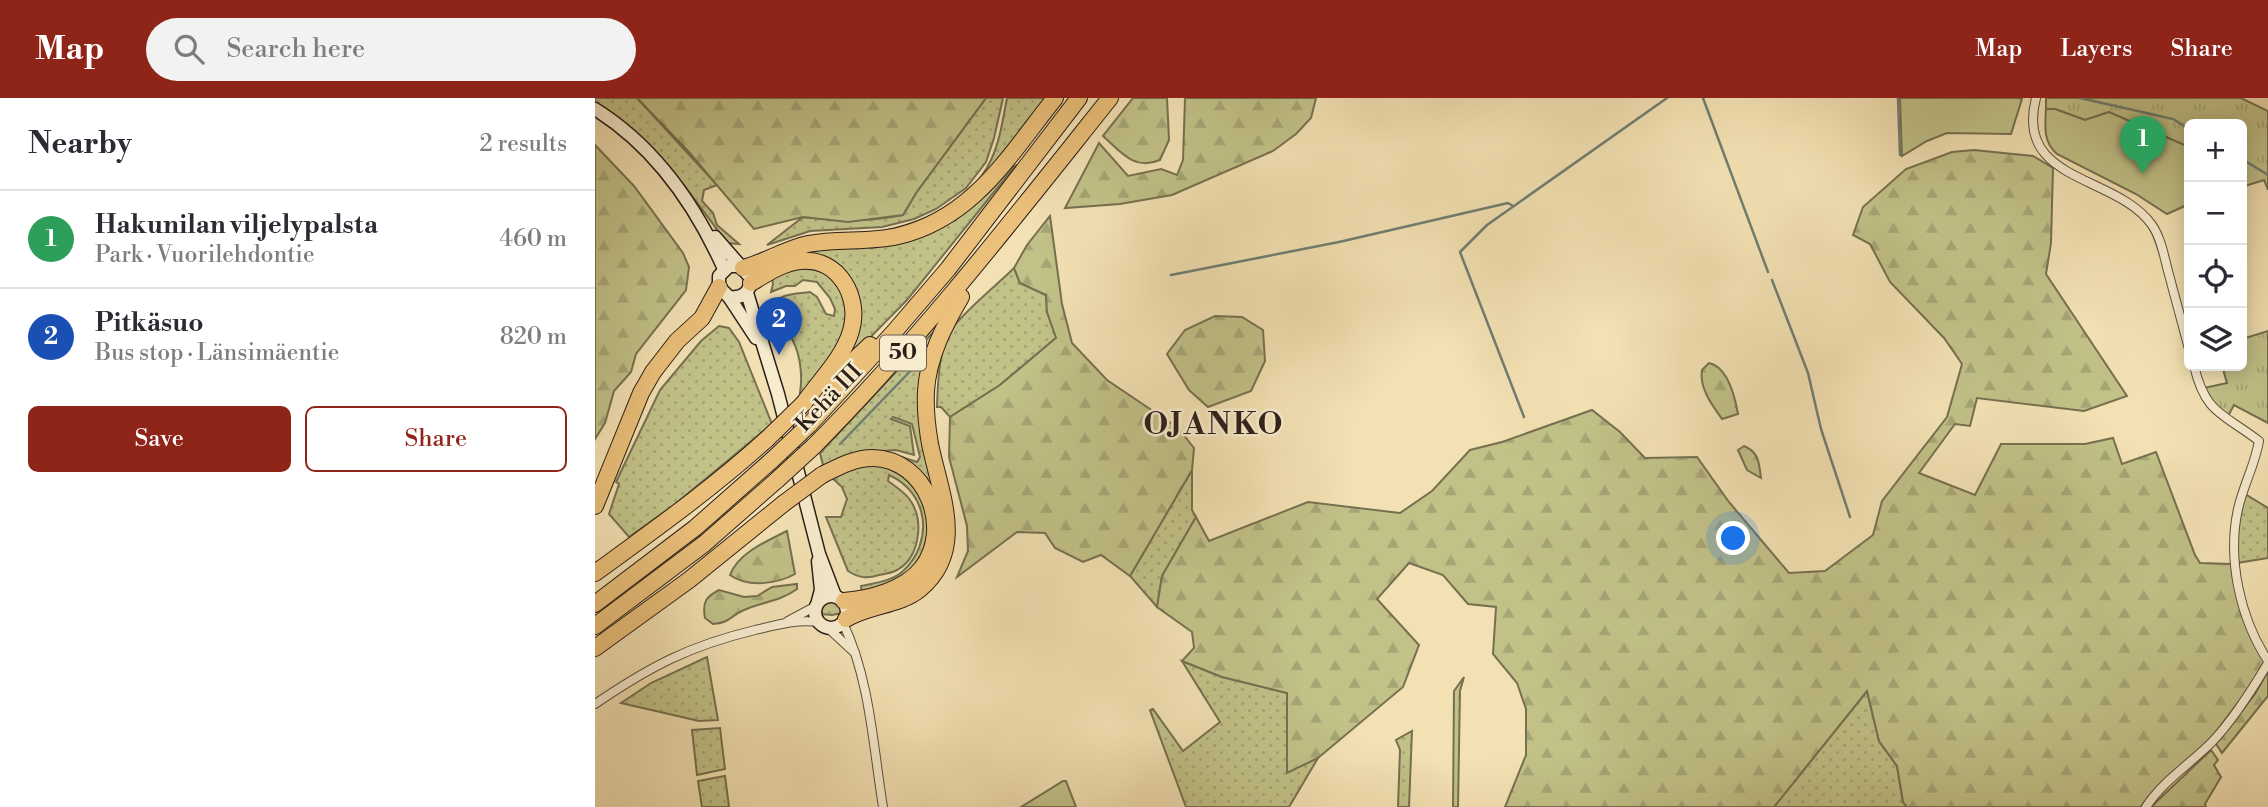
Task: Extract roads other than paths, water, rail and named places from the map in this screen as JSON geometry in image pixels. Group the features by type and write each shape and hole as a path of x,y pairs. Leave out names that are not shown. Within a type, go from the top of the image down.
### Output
{"highway":[{"path":"741,267 762,263 801,246 887,238 937,222 963,206 983,188 1055,98"},
{"name":"Kehä III","path":"595,604 685,536 810,425 894,332 971,238 1079,98"},
{"name":"Kehä III","path":"595,626 693,553 814,446 903,353 1110,98"},
{"path":"804,403 826,387 870,344 942,265 971,238"},
{"path":"845,621 908,597 935,573 944,552 947,515 927,427 926,388 942,331 985,255"},
{"path":"595,573 694,500 767,439 804,403 830,370 848,340 854,318 849,288 838,274 829,268 811,261 801,261 778,268 749,288"},
{"path":"595,506 641,393 653,372 677,341 702,318 724,292"},
{"path":"595,648 689,580 822,475 839,466 863,459 891,462 907,470 929,495 936,527 934,543 928,559 916,574 899,587 840,598"}],"main road":[{"path":"595,108 620,125 683,193 724,269"},
{"path":"700,222 750,277 749,288 819,554 848,612 845,621 823,625 816,618 821,590 817,565 819,554"},
{"path":"741,267 729,266 719,276 724,292 745,318 768,360"},
{"path":"724,292 742,296 749,288"},
{"path":"817,604 826,596 840,598"}],"street":[{"path":"2036,98 2033,127 2041,151 2055,164 2139,211 2152,225 2161,244 2184,330"},
{"path":"2195,371 2199,388 2210,406 2259,441"},
{"path":"2259,441 2268,438"},
{"path":"2146,807 2161,788 2212,742 2252,690 2268,662 2246,615 2235,564 2238,508 2259,441"},
{"path":"595,704 676,654 715,640 786,622 817,604"},
{"path":"845,621 862,677 883,807"},
{"path":"786,622 823,625 855,653"}],"waterway":[{"path":"1524,417 1460,252 1487,225 1667,98"},
{"path":"1703,98 1768,272"},
{"path":"1898,98 1900,155"},
{"path":"2080,98 2173,119 2184,126"},
{"path":"2247,162 2268,175"},
{"path":"1171,275 1339,242 1508,203 1513,206"},
{"path":"1772,280 1808,373 1821,429 1850,517"},
{"path":"840,444 919,362"}],"place":[{"name":"Hakunilan viljelypalsta","path":"2143,174"},
{"name":"Pitkäsuo","path":"779,355"}],"district":[{"name":"OJANKO","path":"1214,425"}]}
